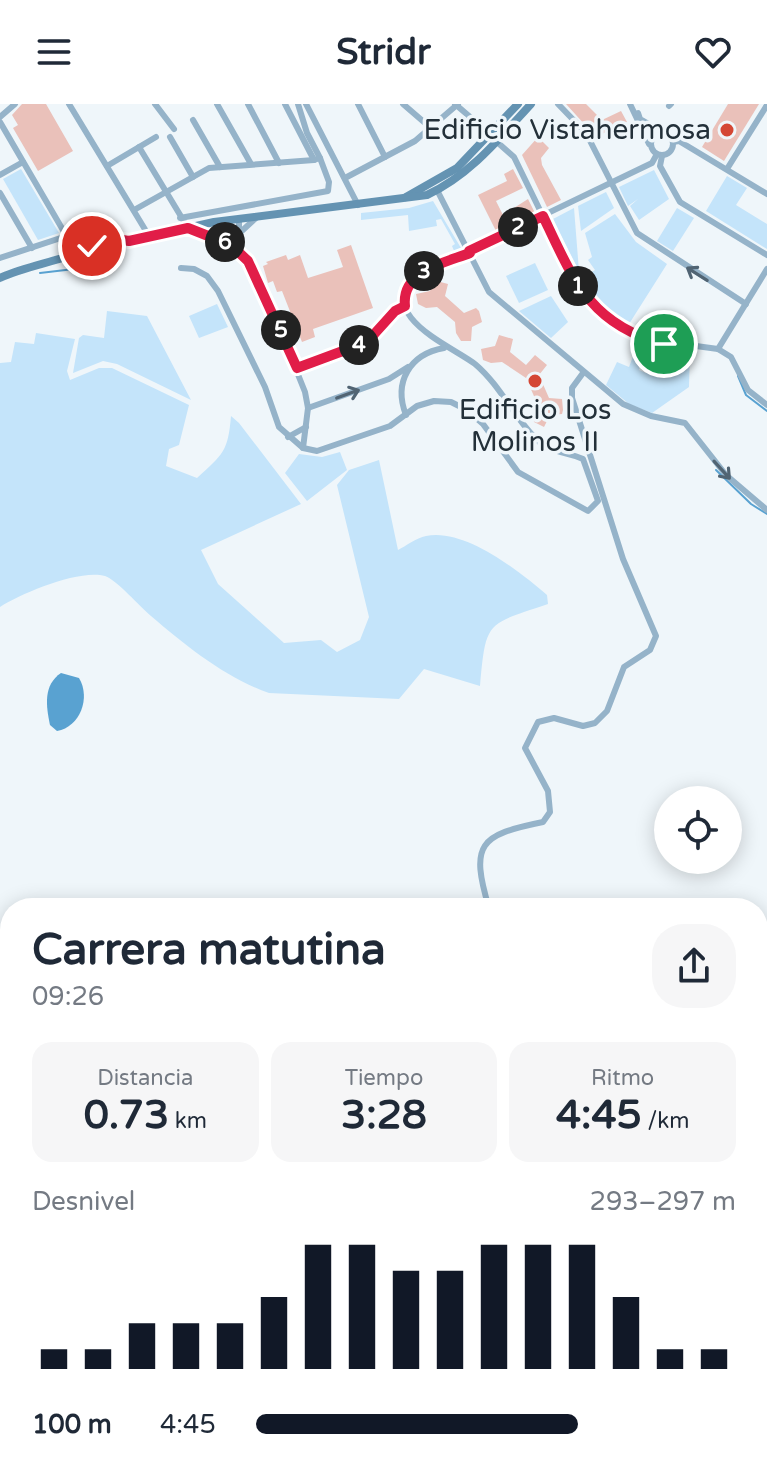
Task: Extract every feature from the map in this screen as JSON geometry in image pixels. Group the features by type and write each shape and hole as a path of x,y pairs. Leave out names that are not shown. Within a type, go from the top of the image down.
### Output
{"main road":[{"path":"82,252 107,256 129,241 214,222 413,199 437,190 461,175 494,138 518,104"},
{"path":"401,199 457,168 531,104"},
{"path":"0,278 44,261 82,252 103,240 129,241"},
{"path":"103,240 113,250"},
{"path":"98,255 103,240"}],"street":[{"path":"15,104 1,116 23,162 67,237"},
{"path":"69,104 149,236"},
{"path":"155,104 174,129"},
{"path":"217,104 251,164"},
{"path":"248,104 279,163"},
{"path":"180,218 328,191 329,182 285,104"},
{"path":"298,104 317,159"},
{"path":"358,104 385,157"},
{"path":"403,104 432,129"},
{"path":"345,178 432,129 456,104 514,157 584,295 612,322 637,335 664,344 718,349 731,357 748,390 767,405"},
{"path":"558,104 586,133 624,213 643,239 746,304"},
{"path":"631,104 657,153"},
{"path":"631,104 640,119 666,134 673,142"},
{"path":"309,105 358,205"},
{"path":"727,169 767,105"},
{"path":"193,120 220,167"},
{"path":"310,138 309,130 315,121"},
{"path":"666,134 654,137 657,153 660,166 680,202 767,255"},
{"path":"107,166 156,137"},
{"path":"170,137 193,177"},
{"path":"673,142 679,141 767,194"},
{"path":"657,153 671,151 673,142"},
{"path":"139,147 180,218 195,233 223,241 232,240 257,217"},
{"path":"181,268 194,269 207,276 218,291 265,387 271,411 288,437 303,448 317,451 390,426 417,406 434,401 451,402 467,410 483,424 518,472 531,482 557,491 582,510 588,511 598,501 583,459 555,452 538,441 475,364 428,337 405,306 406,293 419,273 652,163 657,153"},
{"path":"134,210 209,168 317,159"},
{"path":"0,175 23,162"},
{"path":"437,190 489,292 583,373 636,412 685,423 726,475 767,510"},
{"path":"0,193 32,248"},
{"path":"103,240 105,219 103,240"},
{"path":"239,219 239,243 243,254 297,368 308,408 303,448"},
{"path":"214,222 215,233 243,254"},
{"path":"1,257 85,230 103,240"},
{"path":"718,349 767,269"},
{"path":"297,368 367,342 395,311 405,306"},
{"path":"427,351 428,337"},
{"path":"308,408 389,379 427,351 445,348"},
{"path":"406,415 400,401 408,367"},
{"path":"486,898 479,874 481,850 491,838 514,828 543,822 550,812 548,791 525,748 538,722 554,718 583,726 595,723 607,711 624,667 650,650 656,636 623,559 572,398 572,388 583,373"},
{"path":"389,379 401,390"},
{"path":"288,437 306,427"}],"shaded area":[{"path":"21,169 59,233 38,240 3,179"},
{"path":"654,170 669,199 639,220 630,206 638,199 628,206 619,187"},
{"path":"727,176 747,188 736,205 767,224 767,249 706,211"},
{"path":"606,192 614,208 581,231 578,206"},
{"path":"433,201 460,251 455,253 452,246 455,244 441,219 436,220 437,226 409,231 408,215 361,220 361,213 409,208"},
{"path":"574,208 579,271 553,219"},
{"path":"677,208 694,218 673,251 657,241"},
{"path":"615,214 636,242 667,264 629,324 607,309 589,289 592,282 590,273 595,270 588,260 592,257 585,233"},
{"path":"535,263 548,290 519,303 506,276"},
{"path":"551,296 568,322 551,338 519,311"},
{"path":"217,304 228,327 199,338 189,316"},
{"path":"107,311 147,316 191,400 117,364 103,361 73,373 79,338 83,335 104,338"},
{"path":"36,333 75,339 67,371 70,380 99,368 112,368 189,405 179,445 169,449 166,466 197,478 223,452 231,416 239,423 301,504 201,550 218,584 284,643 321,640 337,652 360,640 369,617 337,485 349,470 379,460 398,550 426,536 457,538 491,554 522,575 547,595 548,604 512,616 493,628 484,648 480,686 424,669 399,699 269,693 253,687 192,650 105,576 66,579 36,589 0,607 0,363 11,362 15,342 34,344"},
{"path":"638,343 646,345 639,370 646,373 653,347 660,348 656,375 665,375 667,350 690,351 689,387 652,413 629,404 606,385 617,362 629,367"},
{"path":"340,452 347,470 307,501 285,473 299,454 322,457"}],"water":[{"path":"61,673 79,678 84,694 77,718 57,731 50,725 47,696 51,684"}],"building":[{"path":"22,104 46,104 73,151 38,171 13,128 18,125 12,115"},
{"path":"566,104 586,104 602,120 621,111 627,122 596,137"},
{"name":"Edificio Vistahermosa","path":"728,104 759,104 724,161 702,147"},
{"path":"538,137 549,148 541,158 542,165 561,200 547,207 522,155"},
{"path":"513,169 523,188 496,201 503,215 528,199 535,213 496,231 478,195 507,181 504,174"},
{"path":"351,245 373,308 313,329 315,337 302,342 282,291 277,292 273,281 268,283 263,266 286,255 288,260 300,255 308,278 343,267 337,250"},
{"path":"433,280 448,284 445,296 464,313 476,308 479,311 482,322 472,327 471,341 461,341 455,322 437,307 426,308 418,304 416,294 430,291"},
{"name":"Edificio Los Molinos II","path":"499,335 513,339 510,352 526,365 535,355 547,365 539,375 549,398 562,399 563,410 562,414 550,415 544,427 534,422 537,403 526,378 502,362 483,360 481,349 495,346"}],"waterway":[{"path":"40,273 91,267"},
{"path":"738,376 746,395 767,411"},
{"path":"716,470 751,504 767,514"}],"place":[{"name":"Edificio Vistahermosa","path":"727,130"},
{"name":"Edificio Los Molinos II","path":"535,381"}],"route":[{"path":"92,246 103,237 129,241 188,228 231,245 248,261 297,368 372,339 395,311 405,306 406,293 412,279 419,273 470,253 543,216 574,280 597,310 628,332 664,344"}]}
